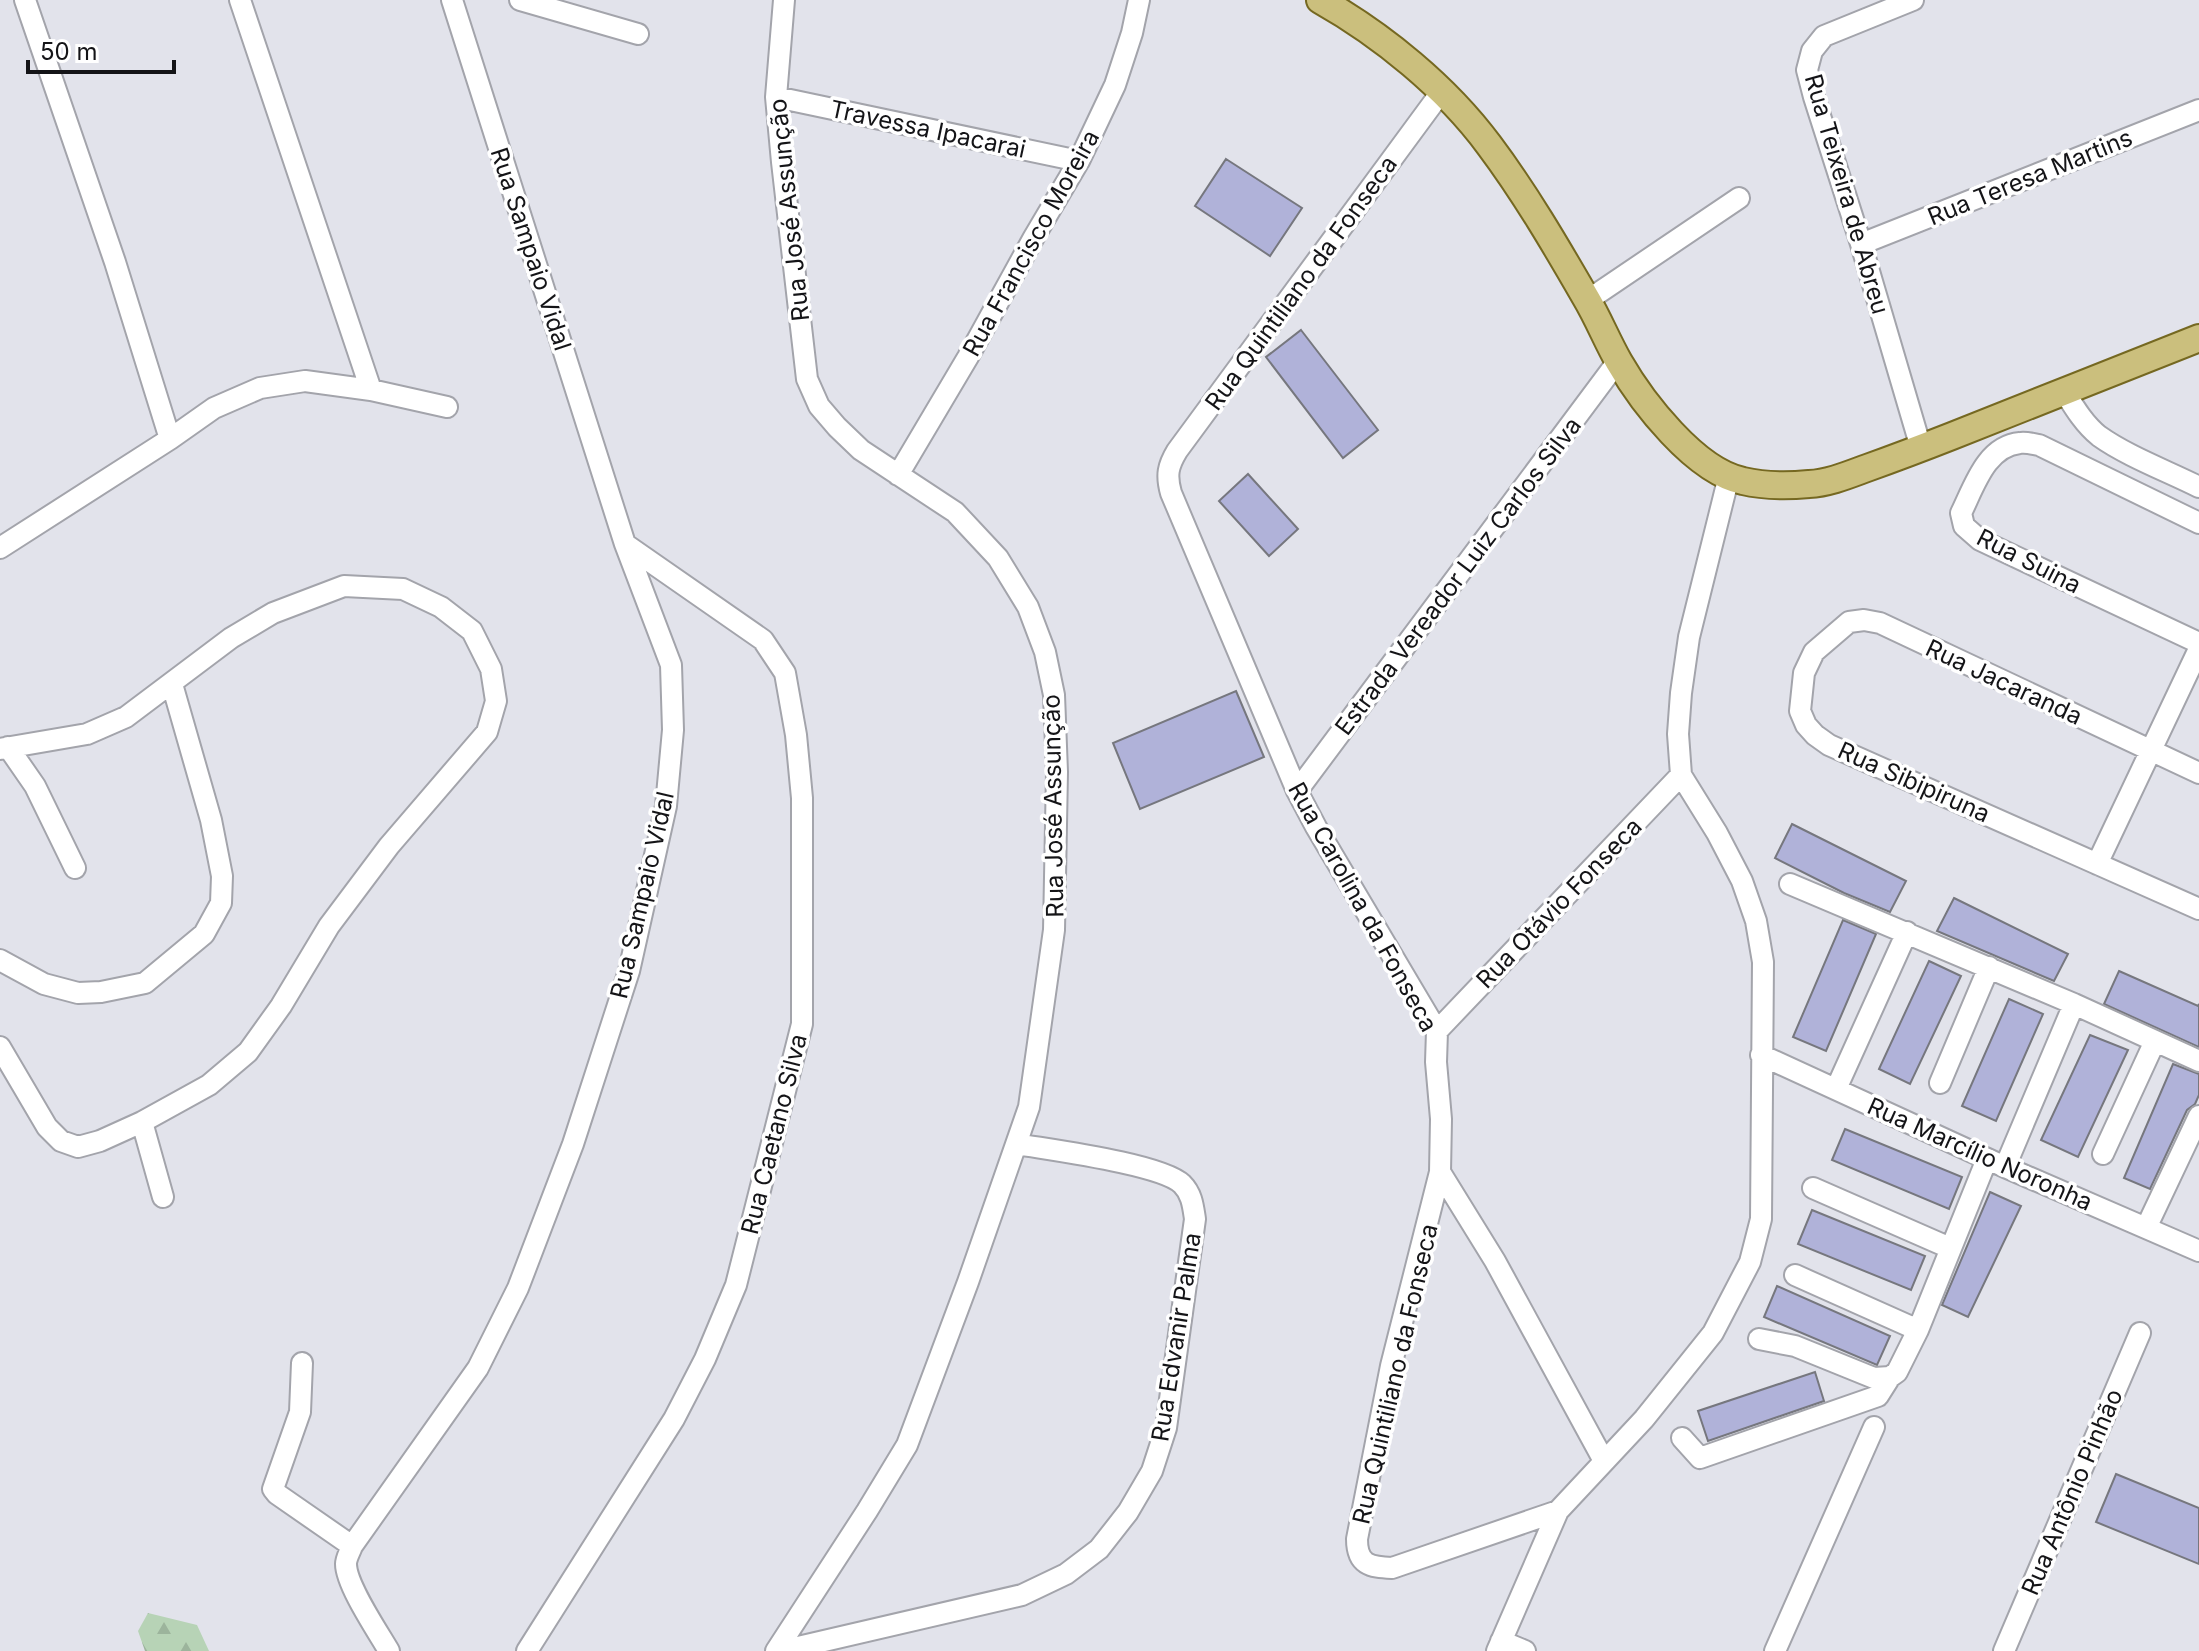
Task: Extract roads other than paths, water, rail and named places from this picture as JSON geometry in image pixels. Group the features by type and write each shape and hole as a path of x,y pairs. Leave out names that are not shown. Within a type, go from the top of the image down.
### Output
{"main road":[{"path":"1320,0 1379,38 1442,91 1488,144 1525,198 1588,300 1618,361 1637,391 1677,438 1705,462 1742,481 1780,485 1832,480 2199,338"}],"street":[{"path":"25,0 115,262 170,439"},
{"path":"240,0 371,390"},
{"name":"Rua Sampaio Vidal","path":"352,1546 478,1368 518,1288 573,1144 629,971 666,806 673,730 671,665 625,544 452,0"},
{"path":"520,0 638,34"},
{"name":"Rua José Assunção","path":"778,1651 907,1445 1029,1107 1054,930 1057,772 1054,695 1045,652 1028,607 998,558 955,512 861,450 819,406 807,379 776,97 784,0"},
{"name":"Rua Francisco Moreira","path":"898,475 1079,161 1115,85 1139,0"},
{"name":"Rua Teixeira de Abreu","path":"1913,0 1824,36 1812,51 1807,70 1921,448"},
{"name":"Rua Quintiliano da Fonseca","path":"1167,478 1169,464 1177,451 1442,91"},
{"name":"Travessa Ipacarai","path":"776,97 1079,161"},
{"name":"Rua Teresa Martins","path":"1861,244 2199,110"},
{"path":"1588,300 1739,198"},
{"name":"Estrada Vereador Luiz Carlos Silva","path":"1297,791 1618,361"},
{"path":"0,548 214,408 260,388 305,381 371,390 447,407"},
{"path":"2064,391 2079,415 2097,434 2199,487"},
{"name":"Rua Suina","path":"2097,864 2199,646 1980,540 1964,526 1961,513 1987,461 2003,448 2019,443 2039,445 2199,523"},
{"path":"1525,1651 1499,1646 1558,1511 1644,1419 1713,1333 1750,1262 1761,1219 1763,962 1756,921 1742,881 1681,775 1679,721 1689,637 1729,476"},
{"name":"Rua Carolina da Fonseca","path":"1167,478 1297,791 1437,1031 1440,1172"},
{"name":"Rua Caetano Silva","path":"527,1651 674,1419 705,1359 736,1285 802,1024 802,798 796,735 785,673 763,640 625,544"},
{"path":"0,1047 47,1127 61,1141 78,1147 100,1141 142,1122 209,1085 248,1052 351,896 389,846 487,732 496,701 491,669 472,631 441,607 403,589 344,586 273,613 231,638 126,717 87,734 4,748 35,786 75,868"},
{"name":"Rua Jacaranda","path":"1814,652 1849,622 1864,620 1880,623 2199,773"},
{"name":"Rua Sibipiruna","path":"1814,652 1804,673 1800,711 1815,735 1829,745 2097,864"},
{"path":"0,960 44,984 78,993 101,992 145,983 204,934 221,903 222,876 211,820 172,684"},
{"name":"Rua Otávio Fonseca","path":"1437,1031 1681,775"},
{"path":"2097,864 2199,909"},
{"path":"1790,884 1989,967 2199,1061"},
{"path":"1836,1089 1907,932"},
{"path":"1940,1083 1989,967"},
{"path":"1682,1438 1700,1458 1878,1396 1897,1372 1918,1330 1950,1248 1996,1163 2074,1004"},
{"path":"2103,1154 2155,1041"},
{"name":"Rua Marcílio Noronha","path":"1761,1055 1996,1163 2199,1251"},
{"path":"2146,1228 2199,1116"},
{"path":"142,1122 163,1197"},
{"name":"Rua Edvanir Palma","path":"778,1651 1022,1595 1066,1574 1099,1549 1128,1512 1152,1471 1166,1428 1195,1219 1191,1195 1182,1183 1146,1168 1017,1144"},
{"path":"1440,1172 1495,1261 1604,1461"},
{"name":"Rua Quintiliano da Fonseca","path":"1440,1172 1391,1366 1357,1552 1372,1567 1392,1568 1558,1511"},
{"path":"1813,1188 1950,1248"},
{"path":"1795,1275 1918,1330"},
{"name":"Rua Antônio Pinhão","path":"2004,1651 2140,1333"},
{"path":"1759,1339 1795,1346 1874,1378 1890,1377"},
{"path":"302,1363 300,1412 274,1484 274,1492 352,1546 346,1563 347,1572 389,1651"},
{"path":"1775,1651 1874,1427"}]}
